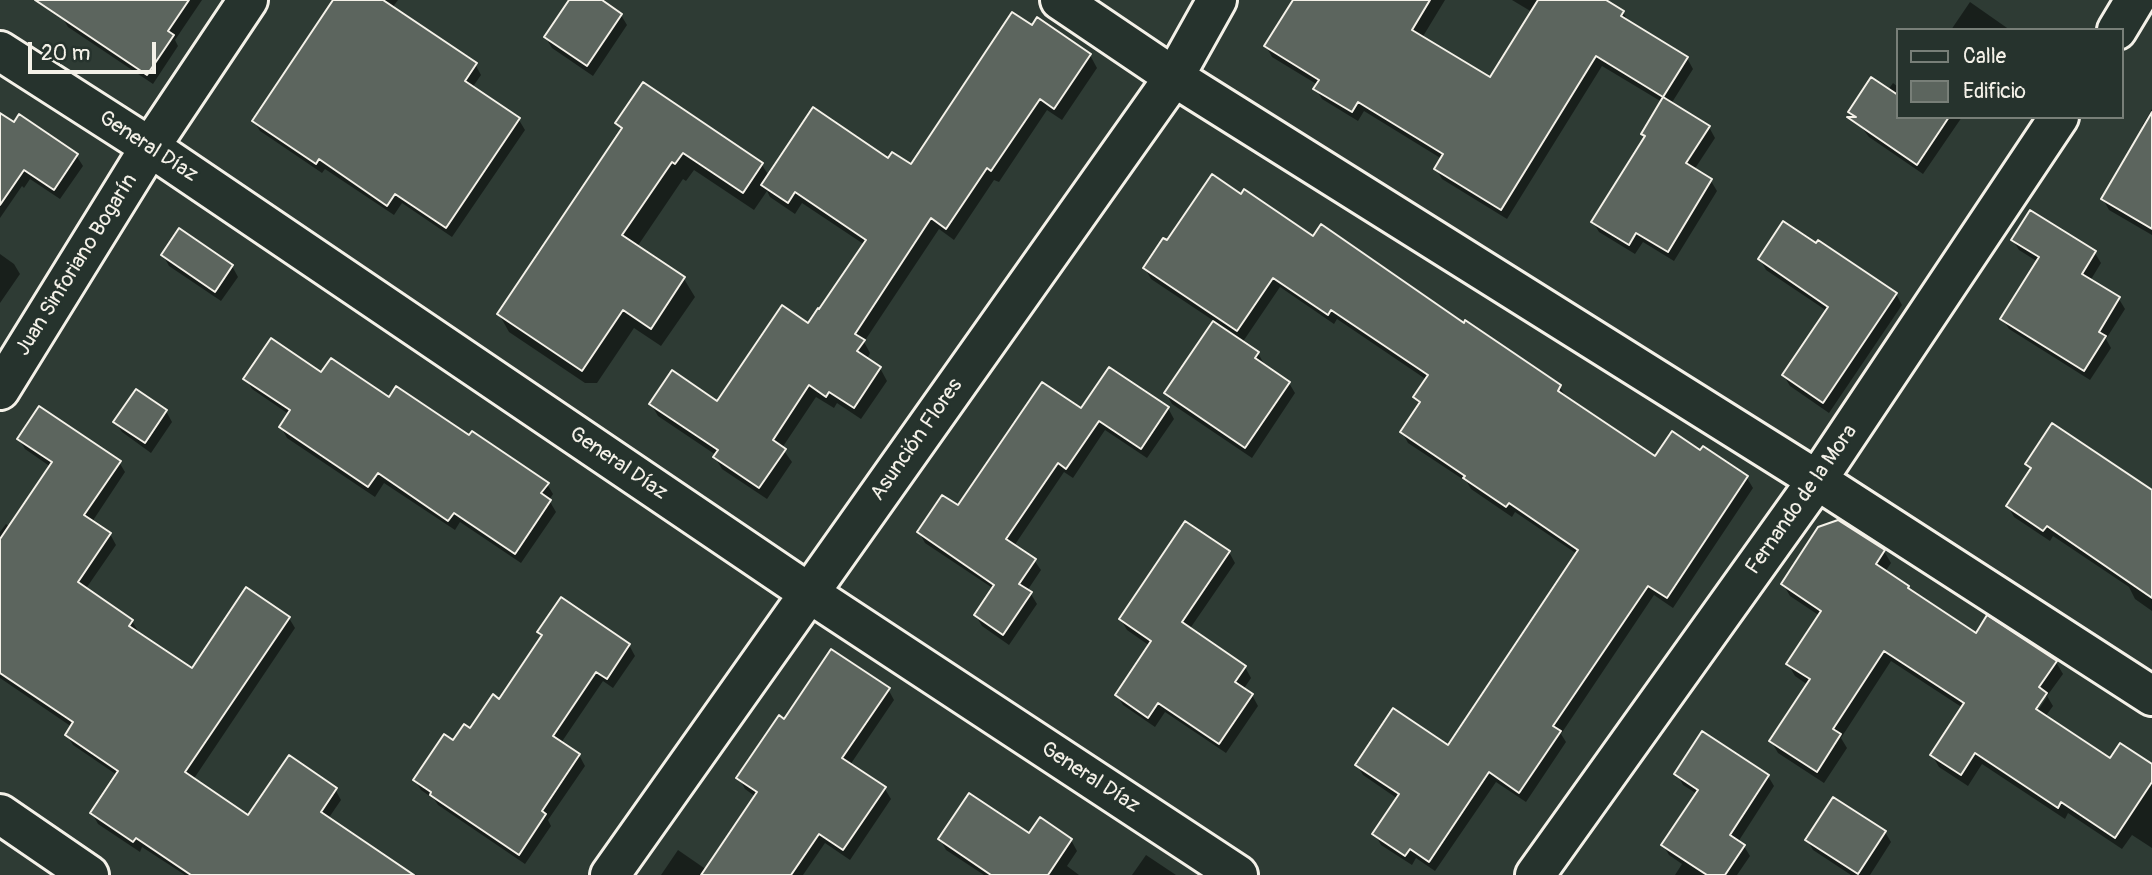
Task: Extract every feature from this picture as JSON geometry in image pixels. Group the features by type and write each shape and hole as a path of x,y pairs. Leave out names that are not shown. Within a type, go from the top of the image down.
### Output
{"street":[{"name":"Juan Sinforiano Bogarín","path":"0,390 150,147 247,0"},
{"path":"1060,0 1174,77 1817,480 2152,696"},
{"name":"Asunción Flores","path":"610,875 1174,77 1217,0"},
{"name":"General Díaz","path":"0,51 150,147 809,593 1238,875"},
{"name":"Fernando de la Mora","path":"1535,875 1817,480 2058,119"},
{"path":"0,814 89,875"}],"building":[{"path":"35,0 189,0 168,31 174,35 147,75"},
{"path":"333,0 383,0 477,63 465,81 520,118 446,228 395,194 387,206 319,159 316,164 252,121"},
{"path":"569,0 602,0 622,14 587,66 544,37"},
{"path":"1293,0 1430,0 1412,30 1490,77 1538,0 1606,0 1624,11 1621,16 1688,57 1663,97 1596,56 1501,210 1434,169 1443,154 1358,102 1352,112 1313,89 1319,80 1264,46"},
{"path":"1012,12 1032,25 1037,17 1091,54 1054,109 1040,99 991,171 987,168 946,229 931,218 855,334 865,340 857,351 881,367 854,408 829,392 826,397 809,385 773,440 786,449 759,488 713,457 718,450 649,404 672,370 717,401 782,305 808,323 866,240 795,192 788,203 761,185 813,107 888,158 892,152 911,164"},
{"path":"1871,77 1896,94 1896,119 1948,119 1917,165 1847,117 1856,117 1848,112"},
{"path":"643,82 763,163 743,193 683,153 675,164 672,162 622,235 685,277 651,329 623,310 582,371 497,314 622,128 615,123"},
{"path":"1663,97 1710,126 1686,163 1712,179 1668,252 1636,233 1629,245 1591,222 1645,136 1641,134"},
{"path":"2152,112 2152,229 2101,199"},
{"path":"0,113 14,122 19,114 78,154 54,190 24,170 0,205"},
{"path":"1212,174 1241,194 1244,189 1313,236 1321,224 1464,323 1465,320 1561,385 1558,391 1655,456 1672,431 1700,450 1703,446 1748,476 1667,598 1648,586 1553,726 1561,731 1519,793 1489,772 1429,862 1410,849 1405,856 1372,834 1399,794 1355,765 1393,708 1448,745 1578,550 1509,503 1506,507 1400,432 1420,402 1413,397 1428,375 1331,310 1328,315 1273,278 1237,331 1143,268 1163,238 1167,240"},
{"path":"2030,210 2096,251 2082,274 2120,297 2099,332 2106,336 2084,371 2000,319 2039,257 2011,240"},
{"path":"1783,221 1816,243 1818,240 1897,293 1823,403 1782,375 1828,307 1758,259"},
{"path":"179,228 233,265 215,292 161,255"},
{"path":"1213,321 1259,352 1255,358 1290,382 1245,448 1164,393"},
{"path":"271,338 321,372 331,358 389,397 396,386 469,435 472,431 549,483 541,493 551,500 515,554 454,513 448,521 378,473 368,487 279,427 290,410 243,379"},
{"path":"1109,367 1169,407 1141,449 1099,421 1066,469 1058,463 1006,539 1036,559 1019,584 1032,592 1003,635 974,615 994,585 917,532 942,495 958,505 1042,382 1081,408"},
{"path":"136,389 167,410 145,443 113,422"},
{"path":"39,406 121,461 84,515 111,533 78,582 133,620 129,626 192,668 246,587 290,617 185,772 248,815 289,755 337,788 321,812 414,875 191,875 136,838 133,842 90,813 118,771 65,735 73,722 0,673 0,539 52,462 17,439"},
{"path":"2052,423 2152,490 2152,598 2047,526 2043,531 2006,506 2031,468 2025,464"},
{"path":"1838,520 1885,550 1876,564 1976,633 1987,615 2057,661 2039,687 2047,693 2036,709 2110,758 2120,743 2152,764 2152,782 2115,838 2061,802 2058,808 1975,753 1961,775 1930,755 1964,703 1884,651 1833,729 1841,734 1817,772 1769,741 1810,679 1786,664 1821,611 1781,584 1818,527"},
{"path":"1185,521 1230,551 1182,622 1246,666 1235,682 1253,694 1219,744 1158,703 1148,718 1115,695 1151,641 1119,619"},
{"path":"561,597 630,644 607,679 596,672 553,736 580,754 542,811 546,814 519,855 430,795 431,792 413,780 444,734 453,740 464,724 470,728 493,694 499,699 542,635 537,632"},
{"path":"831,649 890,688 842,758 886,787 843,850 819,834 791,875 701,875 757,792 736,778 779,715 784,719"},
{"path":"1702,731 1769,775 1730,835 1745,845 1725,875 1707,875 1661,845 1698,790 1674,774"},
{"path":"969,793 1029,833 1040,817 1072,839 1048,875 991,875 938,839"},
{"path":"1833,797 1886,831 1858,874 1805,840"}]}
